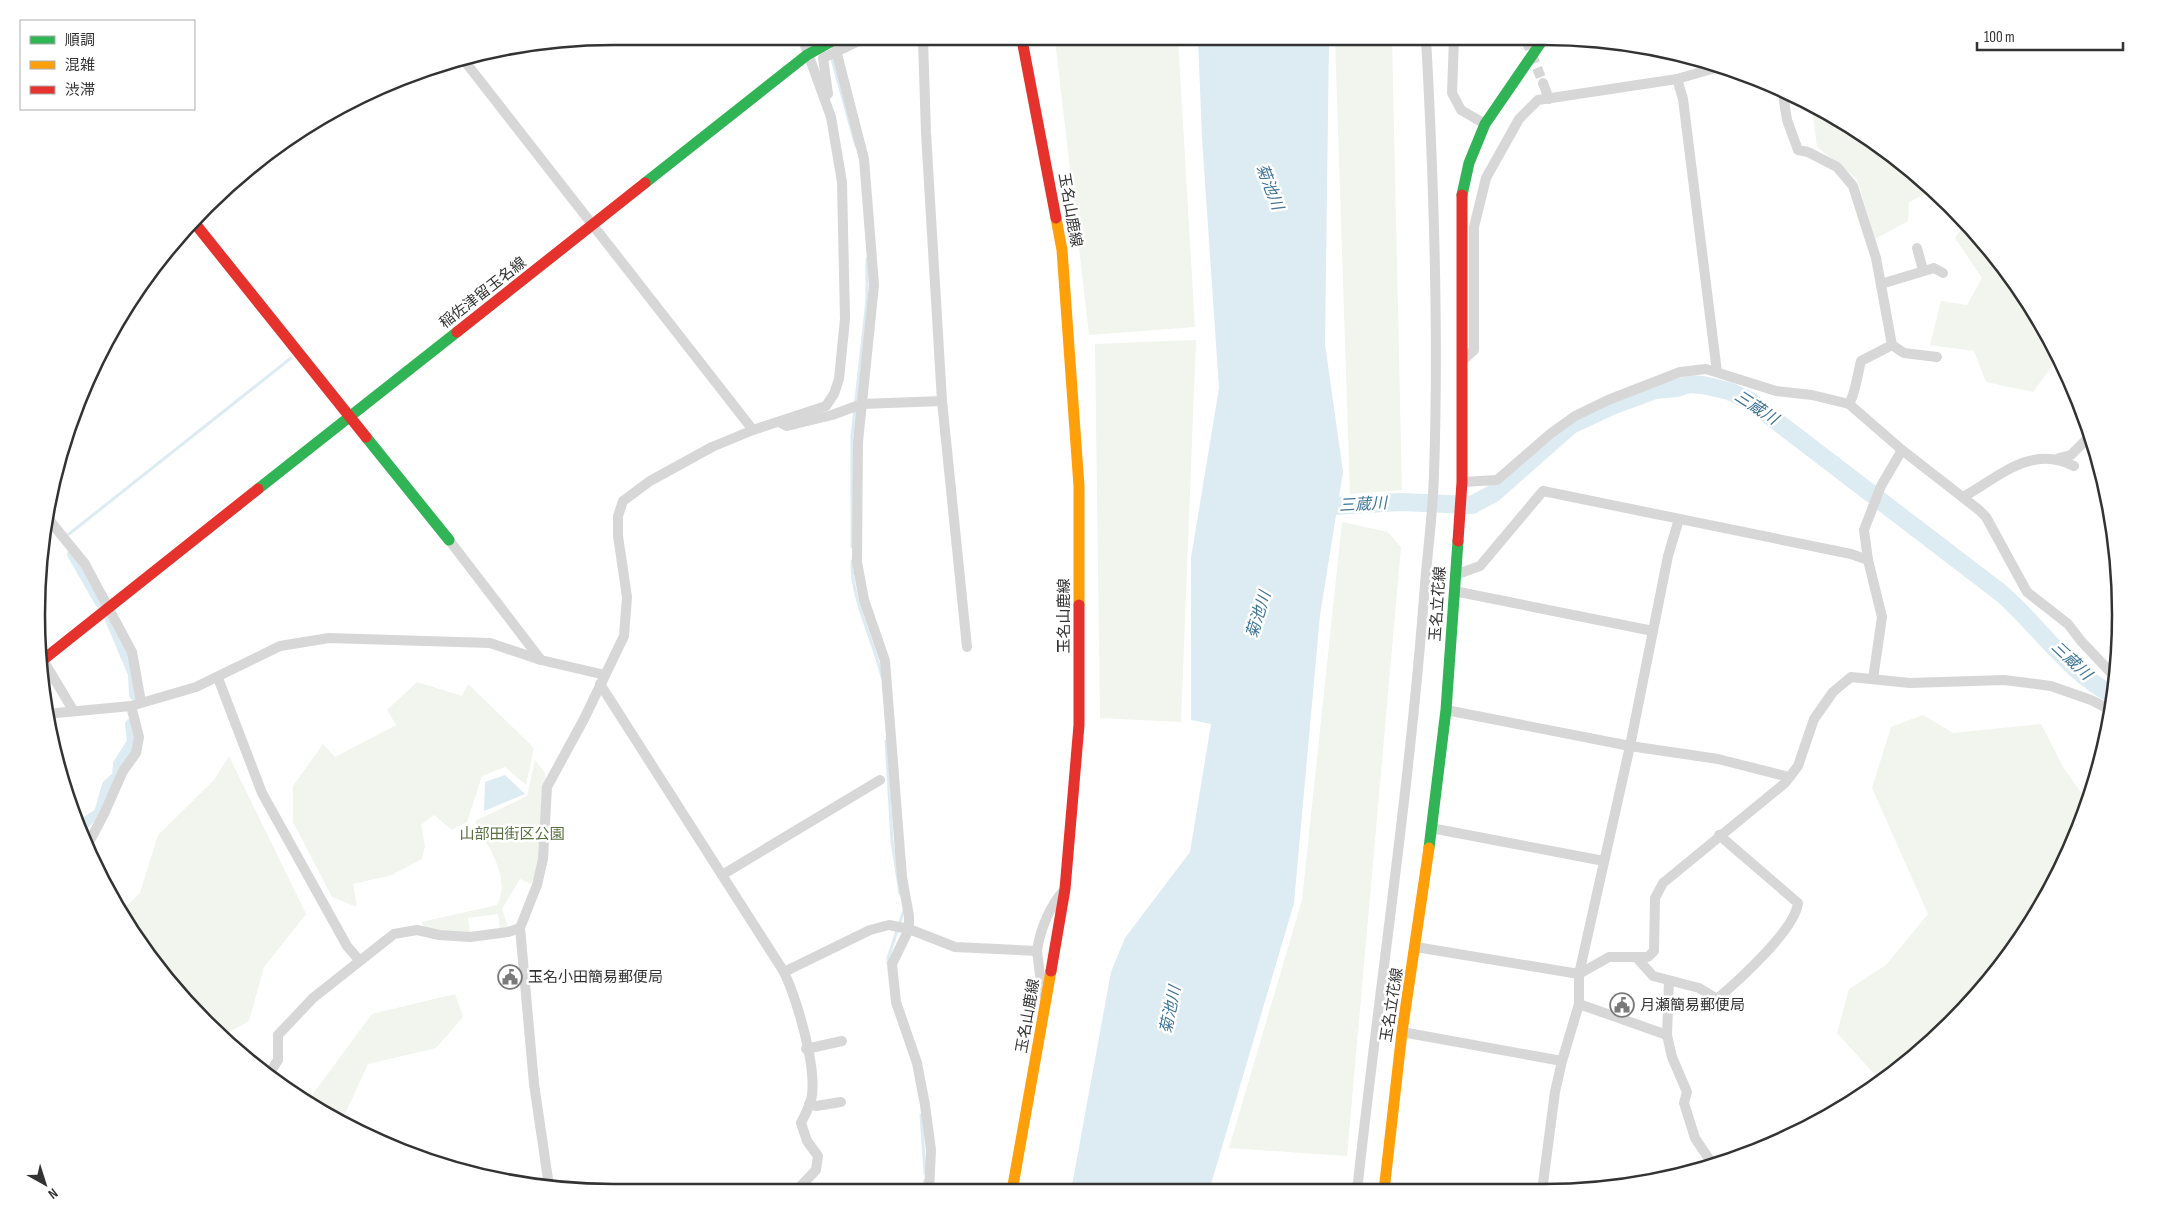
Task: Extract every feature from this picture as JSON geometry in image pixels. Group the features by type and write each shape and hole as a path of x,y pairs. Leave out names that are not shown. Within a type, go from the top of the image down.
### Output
{"main road":[{"name":"稲佐津留玉名線","path":"46,657 807,55 835,45"},
{"name":"玉名山鹿線","path":"1013,1184 1065,889 1079,725 1079,486 1062,250 1023,45"},
{"name":"玉名立花線","path":"1385,1184 1402,1032 1416,947 1446,710 1462,499 1462,196 1469,163 1485,124 1539,45"},
{"path":"198,227 449,540"}],"street":[{"path":"804,45 831,117"},
{"path":"548,1180 534,1084 520,928 537,885 543,859 547,788 624,636 626,598 618,536 618,516 623,501 650,481 680,464 753,430 826,406 834,394 838,379 845,318 845,222 842,182 823,58 835,45"},
{"path":"835,45 864,159 874,284 858,442 857,562 864,600 885,660 902,877 909,916 908,929 892,964 896,1002 917,1064 925,1105 931,1150 929,1184"},
{"path":"923,45 926,133 942,401 967,647"},
{"path":"1358,1184 1409,757 1421,644 1433,493 1436,366 1432,142 1426,45"},
{"path":"1454,45 1452,93 1461,110 1485,124"},
{"path":"467,64 594,224 753,430"},
{"path":"1463,360 1474,350 1474,227 1486,178 1519,119 1538,100 1676,79 1709,70"},
{"path":"1676,79 1683,99 1717,372"},
{"path":"1542,83 1549,99"},
{"path":"1784,99 1787,120 1798,150 1808,152 1837,167 1853,186 1876,258 1892,345 1904,352 1937,357"},
{"path":"1917,248 1922,270"},
{"path":"1881,284 1922,270 1934,268 1943,273"},
{"path":"1849,404 1854,394 1854,384 1861,361 1892,345"},
{"path":"1462,482 1497,480 1550,434 1575,416 1608,400 1680,372 1706,369 1776,391 1812,395 1849,404 1902,450 1986,517 2027,592 2068,624 2109,671"},
{"path":"778,422 787,426 848,410 862,404 942,401"},
{"path":"1963,497 2022,462 2071,455 2085,441"},
{"path":"1873,679 1882,617 1873,574 1868,560 1864,530 1881,486 1902,450"},
{"path":"2059,458 2074,466"},
{"path":"1455,575 1480,566 1543,490 1850,554 1868,560"},
{"path":"1543,1184 1562,1061 1579,1004 1579,974 1630,746 1668,556 1679,519"},
{"path":"53,524 85,564 132,652 141,702"},
{"path":"449,540 541,660"},
{"path":"1454,591 1653,631"},
{"path":"54,713 130,706 196,687 218,678 280,646 329,638 490,642 602,679 784,972 794,993 806,1049 812,1096 801,1123 807,1141 818,1156 816,1170 803,1184"},
{"path":"48,672 73,710"},
{"path":"1416,947 1579,974 1609,957 1648,957 1654,951 1654,898 1662,883 1785,783 1798,766 1814,719 1833,692 1851,677 1910,683 2004,680 2051,686 2104,707"},
{"path":"218,678 262,793 347,946 360,960"},
{"path":"91,838 123,770 136,753 139,737 130,706"},
{"path":"1446,710 1630,746 1718,759 1789,778"},
{"path":"722,875 880,780"},
{"path":"1431,828 1604,861"},
{"path":"1637,958 1653,976 1699,988 1717,999 1749,971 1797,911 1798,903 1719,835"},
{"path":"1046,999 1041,983 1037,951 1039,938 1055,901 1065,889"},
{"path":"784,972 870,930 888,925 896,925 955,947 1037,951"},
{"path":"272,1069 278,1060 278,1035 313,998 394,934 417,930 439,936 470,937 508,932 520,928"},
{"path":"1669,981 1667,1035 1672,1057 1687,1092 1684,1104 1695,1138 1709,1159"},
{"path":"1579,1004 1667,1035"},
{"path":"1402,1032 1562,1061"},
{"path":"806,1049 842,1040"},
{"path":"809,1104 816,1106 841,1102"}],"green space":[{"path":"1056,45 1178,45 1195,327 1089,335"},
{"path":"1335,45 1392,45 1402,490 1350,494"},
{"path":"1813,114 1859,141 1926,194 1909,202 1908,221 1875,239 1857,179 1817,147"},
{"path":"1961,229 1994,268 2036,330 2053,363 2033,392 1986,382 1974,351 1930,345 1941,301 1967,305 1982,278 1955,238"},
{"path":"1196,340 1181,722 1100,718 1095,344"},
{"path":"1342,522 1388,532 1401,547 1347,1156 1229,1148 1302,900"},
{"path":"417,682 462,696 468,684 534,748 526,785 505,767 482,776 467,822 452,830 434,815 421,825 425,846 422,859 392,875 353,884 357,907 332,897 293,822 293,786 323,744 335,757 396,725 387,710"},
{"path":"1923,715 1953,733 2041,724 2063,767 2083,795 2069,832 2036,899 1994,961 1971,990 1945,1017 1918,1043 1876,1076 1837,1033 1849,989 1886,965 1928,914 1872,788 1891,727"},
{"path":"229,756 306,914 264,967 249,1021 228,1033 186,990 141,931 126,907 140,893 158,835 214,780"},
{"name":"山部田街区公園","path":"535,760 545,773 546,781 539,861 531,884 520,879 502,909 508,927 500,928 498,914 468,918 470,932 456,933 425,928 421,922 497,905 502,884 500,873 475,821 527,796"},
{"path":"455,994 463,1017 436,1048 368,1064 344,1115 311,1096 372,1014"}],"water":[{"name":"菊池川","path":"1198,45 1329,45 1325,344 1343,472 1320,615 1294,903 1211,1184 1072,1184 1111,972 1125,938 1190,852 1211,724 1191,720 1191,558 1219,388 1202,138"},
{"path":"505,775 525,794 484,811 485,782"}],"waterway":[{"path":"832,59 856,146"},
{"path":"852,547 852,436 867,300 867,259"},
{"path":"69,534 291,358"},
{"name":"三蔵川","path":"1315,510 1318,507 1400,502 1472,505 1494,493 1571,425 1614,405 1655,390 1677,388 1690,384 1703,385 1729,391 1750,401 2001,593 2082,674 2107,691"},
{"path":"72,554 100,603"},
{"path":"852,561 855,590 882,677"},
{"path":"109,617 133,674 134,695"},
{"path":"85,824 99,813 107,785 117,776 118,764 132,742 130,724"},
{"path":"886,741 892,841 900,894"},
{"path":"888,963 904,910"},
{"path":"921,1115 925,1173"},
{"path":"924,1184 925,1180"}],"tunnel":[{"path":"1528,45 1543,83"}],"traffic: fast":[{"path":"645,183 807,55 825,45"},
{"path":"1462,195 1469,163 1485,124 1539,45"},
{"path":"258,489 457,332"},
{"path":"366,437 449,540"},
{"path":"1429,848 1446,710 1458,541"}],"traffic: slow":[{"path":"1056,218 1062,250 1079,486 1079,605"},
{"path":"1385,1184 1402,1032 1429,848"},
{"path":"1013,1184 1051,971"}],"traffic: jam":[{"path":"1023,45 1056,218"},
{"path":"457,332 645,183"},
{"path":"1458,541 1462,482 1462,195"},
{"path":"198,227 366,437"},
{"path":"47,657 258,489"},
{"path":"1051,971 1065,889 1079,725 1079,605"}],"place":[{"name":"玉名小田簡易郵便局","path":"510,977"},
{"name":"月瀬簡易郵便局","path":"1622,1005"}]}
